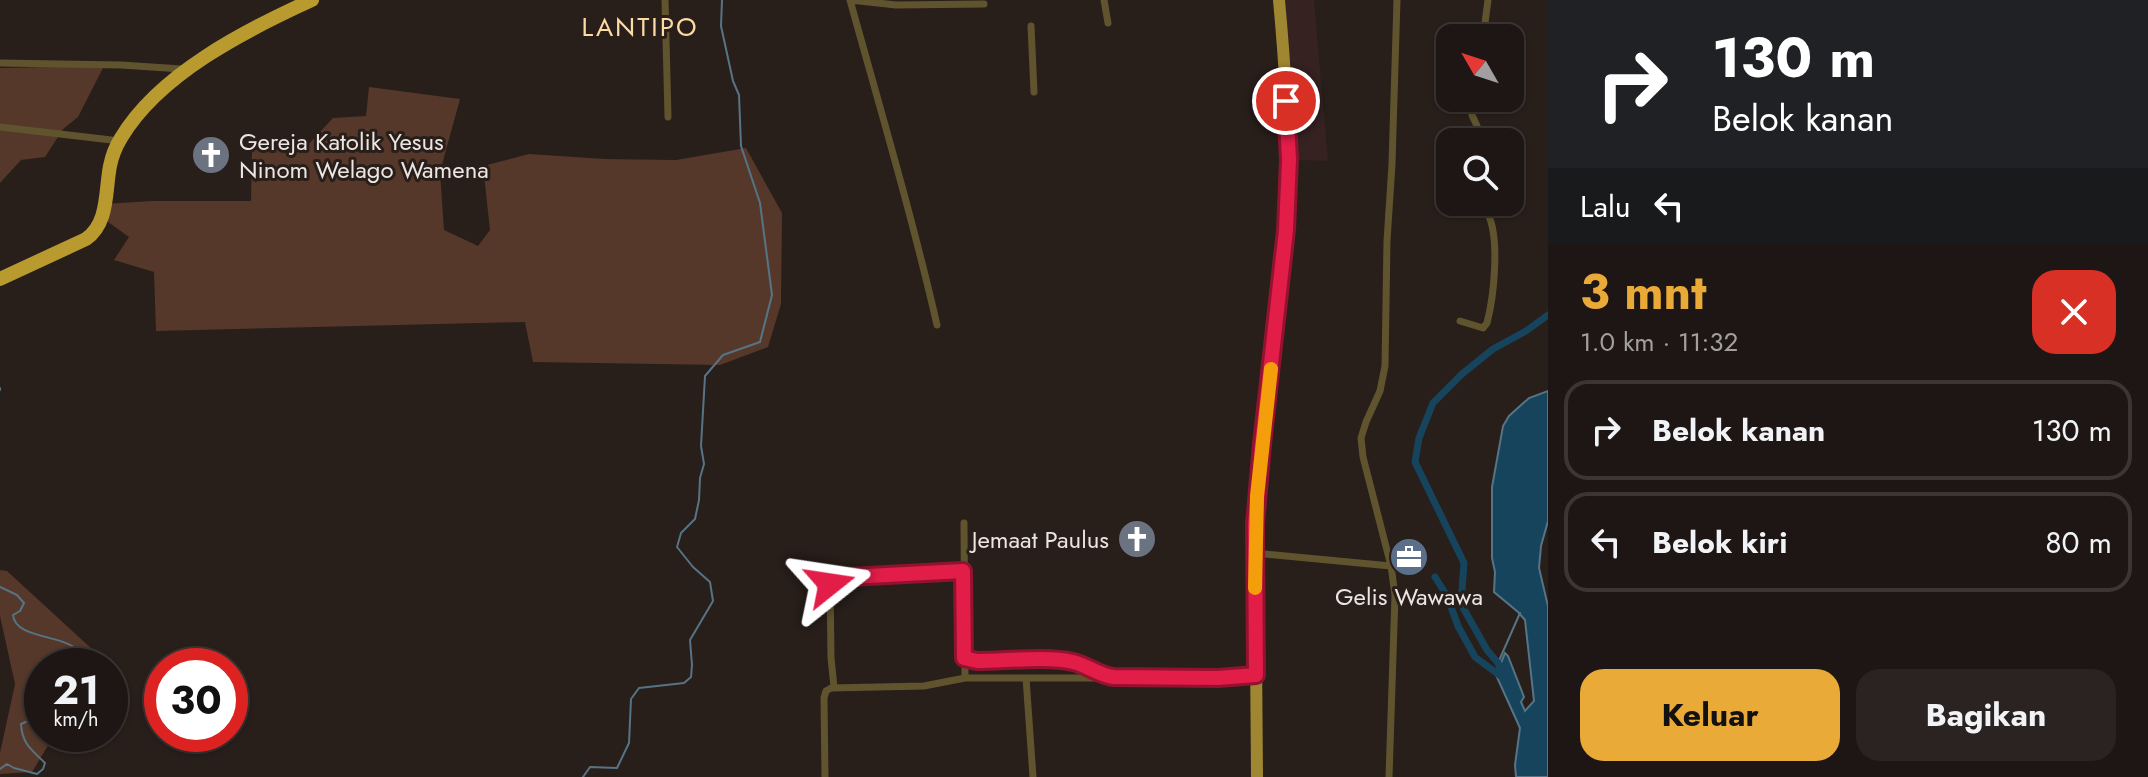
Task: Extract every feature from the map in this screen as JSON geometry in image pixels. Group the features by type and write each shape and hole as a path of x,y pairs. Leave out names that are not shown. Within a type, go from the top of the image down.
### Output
{"highway":[{"path":"0,279 86,239 97,230 105,203 110,164 120,141 137,114 161,91 189,69 261,23 312,0"}],"main road":[{"path":"1257,777 1254,553 1262,444 1289,198 1279,0"}],"street":[{"path":"665,0 668,117"},
{"path":"937,325 915,231 850,0 896,5 984,4"},
{"path":"1104,0 1108,23"},
{"path":"1389,777 1395,609 1391,566 1361,438 1380,391 1385,366 1397,0"},
{"path":"1485,24 1488,0"},
{"path":"1031,26 1034,92"},
{"path":"0,63 189,69"},
{"path":"0,127 120,141"},
{"path":"1460,321 1483,328 1492,307 1495,247 1489,216"},
{"path":"964,523 965,678"},
{"path":"1254,553 1391,566"},
{"path":"834,687 829,618 830,578 963,571"},
{"path":"964,658 977,661 1069,661 1107,677"},
{"path":"825,777 824,698 826,691 834,687 924,686 965,678 1218,678 1256,675"},
{"path":"1026,678 1033,777"}],"shaded area":[{"path":"1285,0 1314,0 1328,161 1292,160"},
{"path":"104,66 78,117 63,129 45,157 21,160 0,183 0,68"},
{"path":"369,87 460,99 440,172 444,230 478,246 490,230 483,166 529,154 676,160 746,148 782,213 781,304 768,347 720,365 533,362 525,322 156,331 154,272 114,260 129,237 104,219 105,204 251,201 252,150 306,147 333,118 366,116"},
{"path":"0,570 7,571 91,648 24,648 24,752 44,752 32,772 0,774 0,753 15,684 0,616"}],"water":[{"path":"1548,391 1548,521 1539,568 1548,606 1548,777 1516,777 1520,728 1496,675 1505,653 1524,697 1521,702 1525,711 1534,701 1525,620 1494,592 1492,487 1503,426 1509,416 1529,398"}],"waterway":[{"path":"583,777 590,767 617,768 629,743 631,699 639,688 684,683 691,677 690,640 713,601 710,582 677,547 681,533 695,519 699,500 704,464 701,446 705,376 723,355 760,342 772,295 760,203 741,146 739,95 721,26 722,0"},
{"path":"1502,674 1461,604 1464,563 1415,462 1419,438 1433,403 1493,349 1548,315"},
{"path":"1435,577 1475,657 1502,677"},
{"path":"0,587 17,595 24,603 20,611 13,615 17,624 26,631 75,648"},
{"path":"1498,663 1520,613"},
{"path":"24,723 21,724 24,736"},
{"path":"0,769 7,764 37,774 45,763 34,752"}],"slow traffic":[{"path":"1255,588 1257,496 1271,369"}],"place":[{"name":"Gereja Katolik Yesus Ninom Welago Wamena","path":"211,155"},
{"name":"Jemaat Paulus","path":"1137,539"},
{"name":"Gelis Wawawa","path":"1409,557"}],"district":[{"name":"LANTIPO","path":"640,27"}],"route":[{"path":"830,584 830,578 963,571 964,658 977,661 1069,661 1107,677 1160,679 1256,675 1255,524 1289,198 1286,101"}]}
